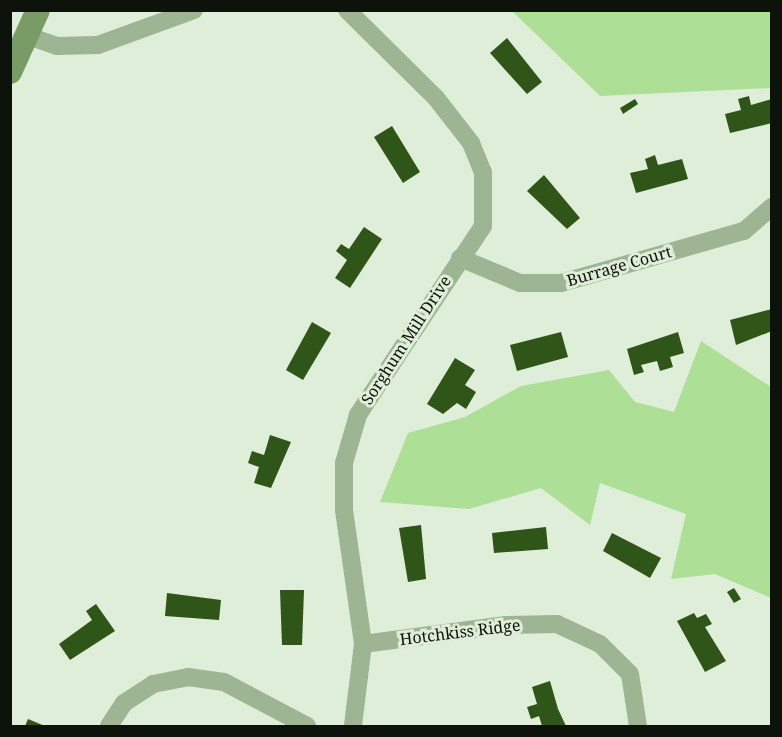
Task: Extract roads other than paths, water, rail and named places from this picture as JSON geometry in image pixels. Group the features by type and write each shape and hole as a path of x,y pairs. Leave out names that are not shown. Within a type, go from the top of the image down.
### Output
{"main road":[{"path":"10,72 38,10"}],"street":[{"path":"25,35 57,46 98,45 194,10"},
{"name":"Sorghum Mill Drive","path":"347,10 436,98 471,143 483,172 483,226 358,415 344,463 344,510 363,644 353,726"},
{"name":"Burrage Court","path":"460,258 520,283 561,283 744,231 771,207"},
{"name":"Hotchkiss Ridge","path":"363,644 506,624 557,624 600,644 630,674 638,726"},
{"path":"109,726 124,703 153,684 188,677 224,682 307,726"}]}
